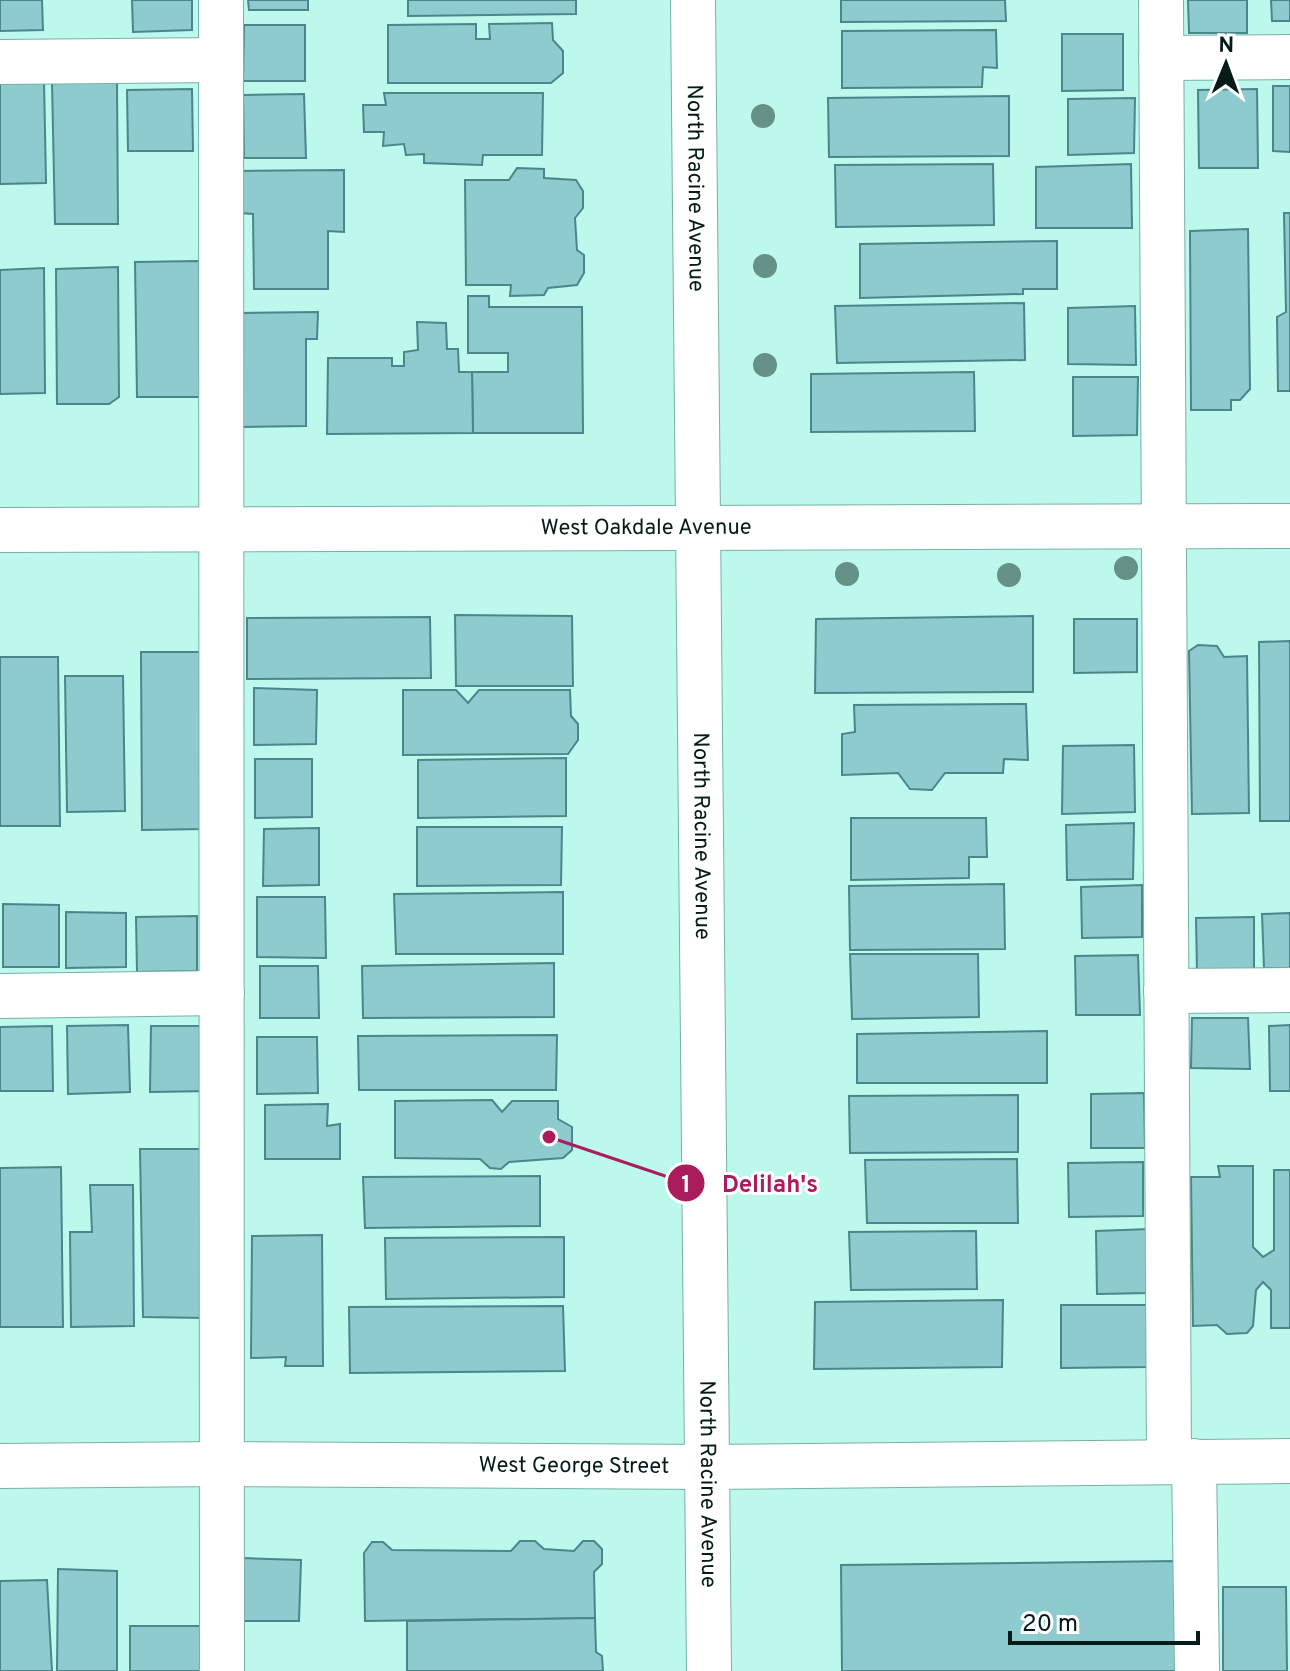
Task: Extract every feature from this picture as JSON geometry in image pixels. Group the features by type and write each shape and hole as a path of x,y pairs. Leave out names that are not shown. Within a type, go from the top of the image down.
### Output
{"street":[{"path":"221,0 222,1671"},
{"name":"North Racine Avenue","path":"693,0 709,1671"},
{"path":"1161,0 1166,991 1181,1462 1197,1671"},
{"path":"1161,58 1290,57"},
{"path":"0,62 221,60"},
{"name":"West Oakdale Avenue","path":"0,530 1290,526"},
{"path":"1166,991 1290,990"},
{"path":"0,996 222,993"},
{"name":"West George Street","path":"0,1466 707,1467 1290,1461"}],"building":[{"path":"0,0 42,0 43,30 0,31"},
{"path":"132,0 192,0 192,30 133,32"},
{"path":"248,0 308,0 308,10 249,10"},
{"path":"408,0 576,0 576,14 408,16"},
{"path":"841,0 1005,0 1006,21 841,22"},
{"path":"1188,0 1247,0 1247,33 1189,33"},
{"path":"1271,0 1290,0 1290,21 1272,21"},
{"path":"552,23 553,40 563,51 563,73 551,83 388,83 388,25 476,24 476,39 490,39 489,24"},
{"path":"244,25 305,25 305,81 243,81"},
{"path":"996,30 997,68 983,67 982,87 842,88 842,31"},
{"path":"1062,34 1123,34 1123,90 1062,91"},
{"path":"44,80 46,183 0,184 0,81"},
{"path":"117,82 118,224 55,224 52,83"},
{"path":"1273,86 1290,86 1290,152 1273,151"},
{"path":"192,89 193,151 128,151 127,90"},
{"path":"1257,89 1258,168 1199,168 1198,90"},
{"path":"384,93 543,93 542,155 483,155 482,165 424,163 424,154 406,155 404,144 383,146 384,132 364,132 363,105 386,105"},
{"path":"304,94 306,158 244,158 243,95"},
{"path":"1009,96 1009,156 829,157 828,98"},
{"path":"1135,98 1134,153 1068,155 1068,99"},
{"path":"993,164 994,225 836,227 835,165"},
{"path":"1131,164 1132,228 1036,228 1036,167"},
{"path":"517,168 544,169 544,178 576,180 583,191 583,208 575,218 577,250 584,255 584,273 577,285 548,288 544,295 510,296 511,285 466,285 465,180 509,180"},
{"path":"344,170 344,232 328,231 328,289 254,289 253,214 240,213 240,171"},
{"path":"1284,213 1290,213 1290,391 1278,391 1277,317 1286,312"},
{"path":"1248,229 1250,389 1240,400 1231,400 1231,410 1191,410 1190,231"},
{"path":"1057,241 1057,289 1023,289 1023,294 860,298 860,244"},
{"path":"199,261 201,397 137,397 135,262"},
{"path":"118,267 119,397 109,404 57,404 56,269"},
{"path":"44,268 45,393 0,394 0,270"},
{"path":"468,296 489,296 489,307 582,307 583,433 473,433 472,372 508,372 508,353 468,353"},
{"path":"1024,303 1025,360 837,363 835,306"},
{"path":"1135,306 1136,365 1068,364 1068,308"},
{"path":"318,312 317,339 306,339 306,426 242,427 242,313"},
{"path":"417,322 446,323 447,349 458,349 459,372 472,372 473,433 327,434 328,358 392,358 392,366 404,366 404,352 418,350"},
{"path":"974,372 975,431 811,432 811,374"},
{"path":"1073,377 1138,377 1137,435 1073,436"},
{"path":"455,615 572,616 573,686 456,686"},
{"path":"1033,616 1033,692 815,693 816,619"},
{"path":"430,617 431,678 247,679 247,618"},
{"path":"1074,619 1137,619 1137,672 1074,673"},
{"path":"1290,641 1290,821 1260,821 1259,642"},
{"path":"1198,645 1217,646 1224,657 1247,656 1249,813 1192,814 1189,651"},
{"path":"141,652 203,652 205,829 142,830"},
{"path":"0,657 58,657 60,826 0,826"},
{"path":"65,676 123,676 125,811 67,812"},
{"path":"254,688 317,690 316,744 254,745"},
{"path":"403,690 456,690 468,703 479,690 570,690 571,716 578,724 578,740 568,754 403,755"},
{"path":"1026,704 1028,760 1004,759 1003,773 945,773 932,790 910,789 898,773 842,775 842,734 855,732 854,705"},
{"path":"1134,745 1135,812 1062,814 1063,746"},
{"path":"566,758 566,816 418,818 418,760"},
{"path":"255,759 312,759 312,817 255,818"},
{"path":"851,818 986,818 987,857 969,857 969,878 851,880"},
{"path":"1134,823 1133,879 1067,880 1066,825"},
{"path":"417,827 562,827 561,885 417,886"},
{"path":"319,828 319,885 263,886 264,829"},
{"path":"1004,884 1005,949 850,950 849,886"},
{"path":"1142,885 1142,937 1082,938 1081,887"},
{"path":"563,892 563,954 396,954 394,894"},
{"path":"257,897 325,897 326,958 257,957"},
{"path":"3,904 59,905 59,967 3,967"},
{"path":"66,912 126,913 126,967 66,968"},
{"path":"1290,913 1290,968 1264,968 1262,914"},
{"path":"197,916 197,971 137,972 136,917"},
{"path":"1254,917 1254,971 1197,972 1196,918"},
{"path":"850,954 978,954 979,1017 852,1019"},
{"path":"1138,955 1140,1015 1076,1015 1075,956"},
{"path":"554,963 554,1017 363,1018 362,966"},
{"path":"260,966 318,966 319,1018 260,1018"},
{"path":"1192,1018 1248,1018 1250,1069 1191,1068"},
{"path":"128,1025 130,1092 68,1094 67,1026"},
{"path":"1290,1025 1290,1091 1270,1091 1269,1026"},
{"path":"52,1026 53,1091 0,1091 0,1027"},
{"path":"151,1026 211,1026 213,1091 150,1092"},
{"path":"1047,1031 1047,1083 857,1083 857,1034"},
{"path":"557,1035 556,1090 359,1090 358,1036"},
{"path":"257,1037 317,1037 318,1093 257,1094"},
{"path":"1144,1093 1145,1148 1091,1148 1091,1094"},
{"path":"1018,1095 1018,1152 850,1153 849,1096"},
{"path":"492,1100 502,1112 512,1101 558,1101 558,1119 572,1127 572,1150 563,1158 509,1162 501,1169 490,1168 480,1159 395,1158 395,1101"},
{"path":"328,1104 327,1126 340,1124 340,1159 265,1159 265,1105"},
{"path":"140,1149 202,1149 204,1318 143,1317"},
{"path":"1017,1159 1018,1223 867,1223 865,1160"},
{"path":"1143,1162 1143,1216 1069,1217 1068,1163"},
{"path":"1218,1166 1253,1166 1253,1247 1263,1257 1274,1250 1274,1170 1290,1170 1290,1328 1271,1328 1271,1290 1263,1282 1256,1290 1253,1326 1247,1333 1227,1334 1217,1325 1193,1326 1191,1177 1220,1177"},
{"path":"61,1167 63,1327 0,1327 0,1168"},
{"path":"540,1176 540,1226 365,1228 363,1177"},
{"path":"90,1185 133,1185 134,1326 71,1327 70,1232 92,1232"},
{"path":"1150,1229 1150,1293 1097,1294 1096,1231"},
{"path":"976,1231 977,1289 851,1290 849,1232"},
{"path":"322,1235 323,1366 285,1366 286,1357 251,1358 252,1236"},
{"path":"564,1237 564,1297 386,1299 385,1238"},
{"path":"1003,1300 1002,1367 814,1369 815,1302"},
{"path":"1061,1305 1147,1305 1147,1367 1061,1368"},
{"path":"563,1306 565,1371 350,1373 349,1307"},
{"path":"520,1541 535,1541 544,1549 574,1551 583,1541 594,1541 602,1549 602,1564 594,1572 595,1618 365,1621 364,1553 372,1542 383,1542 392,1550 511,1551"},
{"path":"242,1558 301,1560 299,1621 241,1621"},
{"path":"1176,1561 1177,1671 842,1671 841,1565"},
{"path":"58,1569 117,1571 117,1671 57,1671"},
{"path":"47,1580 52,1671 0,1671 0,1581"},
{"path":"1223,1587 1286,1587 1287,1671 1223,1671"},
{"path":"595,1618 596,1652 602,1656 603,1671 407,1671 407,1621"},
{"path":"130,1626 200,1626 200,1671 130,1671"}],"place":[{"name":"Delilah's","path":"549,1137"}]}
